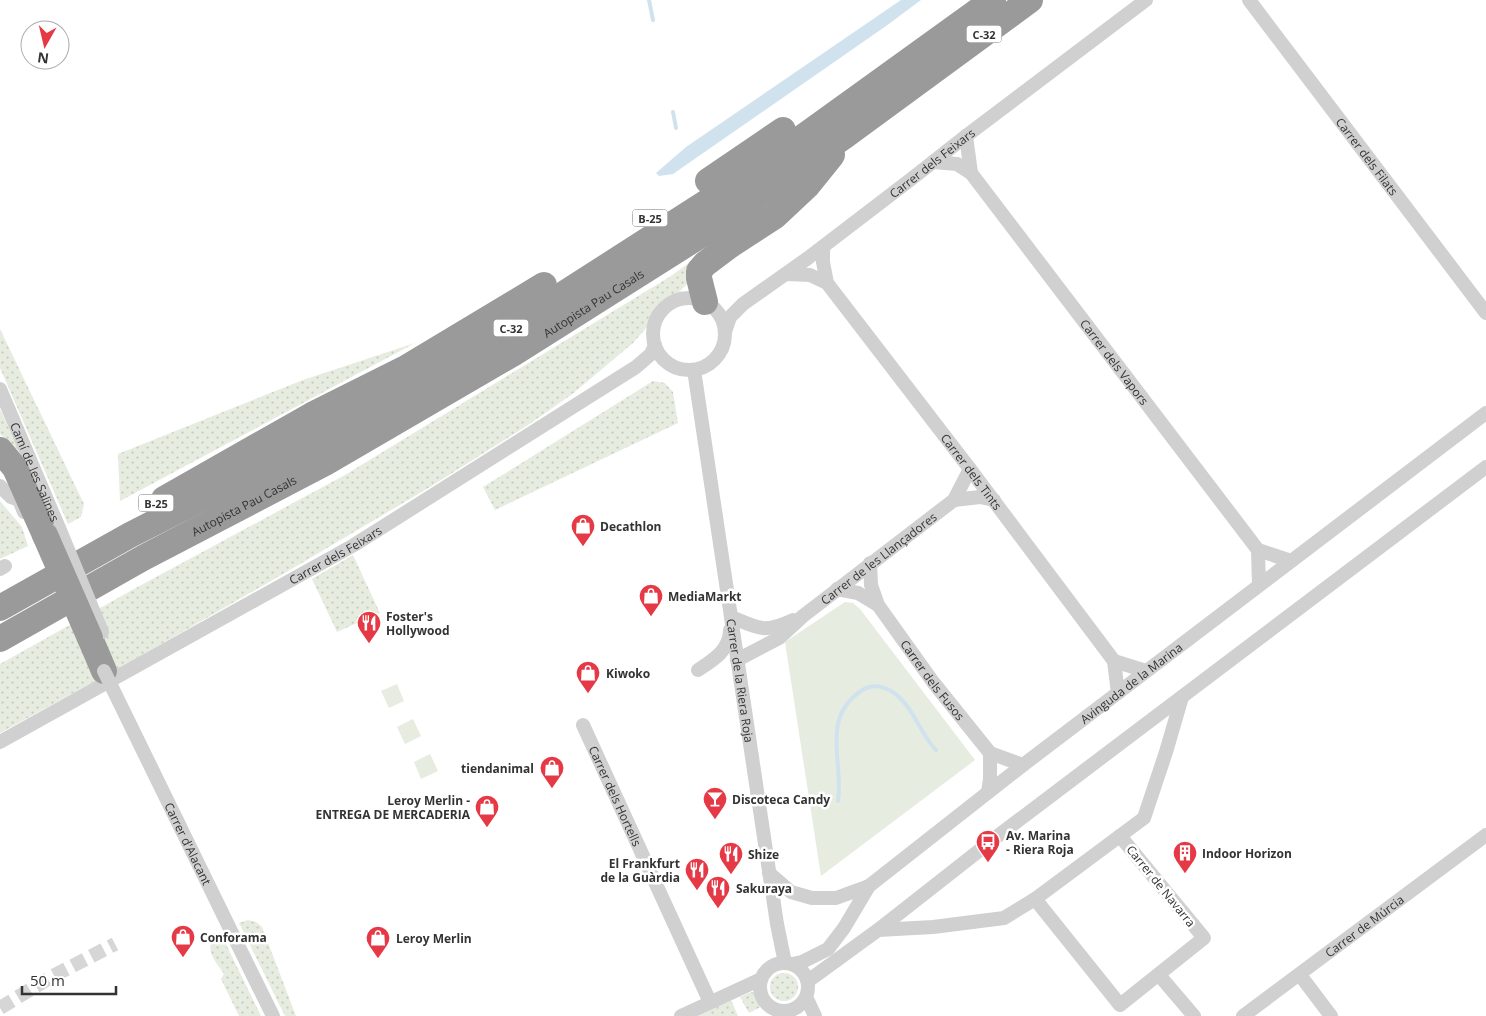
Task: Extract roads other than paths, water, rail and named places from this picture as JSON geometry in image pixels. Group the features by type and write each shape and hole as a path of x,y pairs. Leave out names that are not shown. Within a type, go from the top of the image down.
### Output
{"highway":[{"name":"B-25","path":"2,575 406,368 532,293 700,186 977,0"},
{"name":"Autopista Pau Casals","path":"0,608 130,535 301,448 506,331 757,170 993,0"},
{"name":"Autopista Pau Casals","path":"0,639 143,558 325,462 514,353 723,221 846,135 1030,0"},
{"path":"704,302 699,271 728,246 775,216 807,186 846,135"},
{"path":"0,450 15,468 47,534 104,671"},
{"path":"0,471 12,486 10,493"}],"street":[{"name":"Carrer dels Feixars","path":"725,332 730,317 743,304 786,274 1146,0"},
{"name":"Carrer dels Filats","path":"1249,0 1486,313"},
{"name":"Carrer dels Vapors","path":"966,136 971,172 1258,550"},
{"path":"933,162 957,164 971,172"},
{"name":"Carrer dels Tints","path":"823,246 823,262 827,283 994,500 1114,661 1118,693"},
{"path":"786,274 810,276 827,283"},
{"path":"687,298 704,302 712,307 719,314 725,332 724,342 717,357 704,367 694,370 684,370 670,364 659,354 653,333 656,322 666,307 676,301 687,298"},
{"name":"Carrer dels Feixars","path":"0,742 354,545 636,367 651,354 655,345"},
{"name":"Carrer de la Riera Roja","path":"694,370 777,924 788,963"},
{"name":"Camí de les Salines","path":"0,389 47,534"},
{"name":"Avinguda de la Marina","path":"788,963 802,962 828,949 844,928 869,886 1023,765 1486,413"},
{"path":"808,981 878,930 999,835 1486,467"},
{"name":"Carrer de les Llançadores","path":"737,660 779,638 837,589 954,500 970,469"},
{"path":"10,493 47,534"},
{"path":"954,500 980,497 994,500"},
{"path":"1259,585 1258,550 1290,561"},
{"name":"Carrer dels Fusos","path":"870,563 871,586 878,605 933,682 990,753"},
{"name":"Carrer dels Fusos","path":"837,589 858,593 878,605"},
{"name":"Carrer de les Llançadores","path":"731,617 764,630 803,616"},
{"path":"698,670 713,661 724,650 730,639 731,617"},
{"path":"1114,661 1146,671"},
{"name":"Carrer d'Alacant","path":"104,671 273,1016"},
{"path":"878,930 932,927 1004,918 1035,899 1144,818 1182,697"},
{"name":"Carrer dels Hortells","path":"583,725 710,1002"},
{"path":"988,792 990,753 1023,765"},
{"name":"Carrer de Múrcia","path":"1243,1016 1486,835"},
{"name":"Carrer de Navarra","path":"1035,899 1120,1005 1204,938 1120,836"},
{"path":"769,873 791,892 812,898 836,898 869,886"},
{"path":"681,1016 761,978 775,964 788,963 802,971 808,981 806,997 799,1006 779,1013 764,1000 761,993 761,978"},
{"path":"1159,975 1194,1016"},
{"path":"1300,975 1331,1016"},
{"path":"806,997 815,1016"}],"water":[{"path":"901,0 921,0 673,174 659,176 656,173 686,147"}],"waterway":[{"path":"649,0 653,20"},
{"path":"673,112 676,128"},
{"path":"838,801 837,728 848,702 866,688 876,686 886,688 899,697 936,750"}],"tunnel":[{"path":"0,1008 51,977 115,944"}],"place":[{"name":"Decathlon","path":"583,547"},
{"name":"MediaMarkt","path":"651,617"},
{"name":"Foster's Hollywood","path":"369,644"},
{"name":"Kiwoko","path":"588,694"},
{"name":"tiendanimal","path":"552,789"},
{"name":"Discoteca Candy","path":"715,820"},
{"name":"Leroy Merlin - ENTREGA DE MERCADERIA","path":"487,828"},
{"name":"Av. Marina - Riera Roja","path":"988,863"},
{"name":"Indoor Horizon","path":"1185,874"},
{"name":"Shize","path":"731,875"},
{"name":"El Frankfurt de la Guàrdia","path":"697,891"},
{"name":"Sakuraya","path":"718,909"},
{"name":"Conforama","path":"183,958"},
{"name":"Leroy Merlin","path":"378,959"}]}
